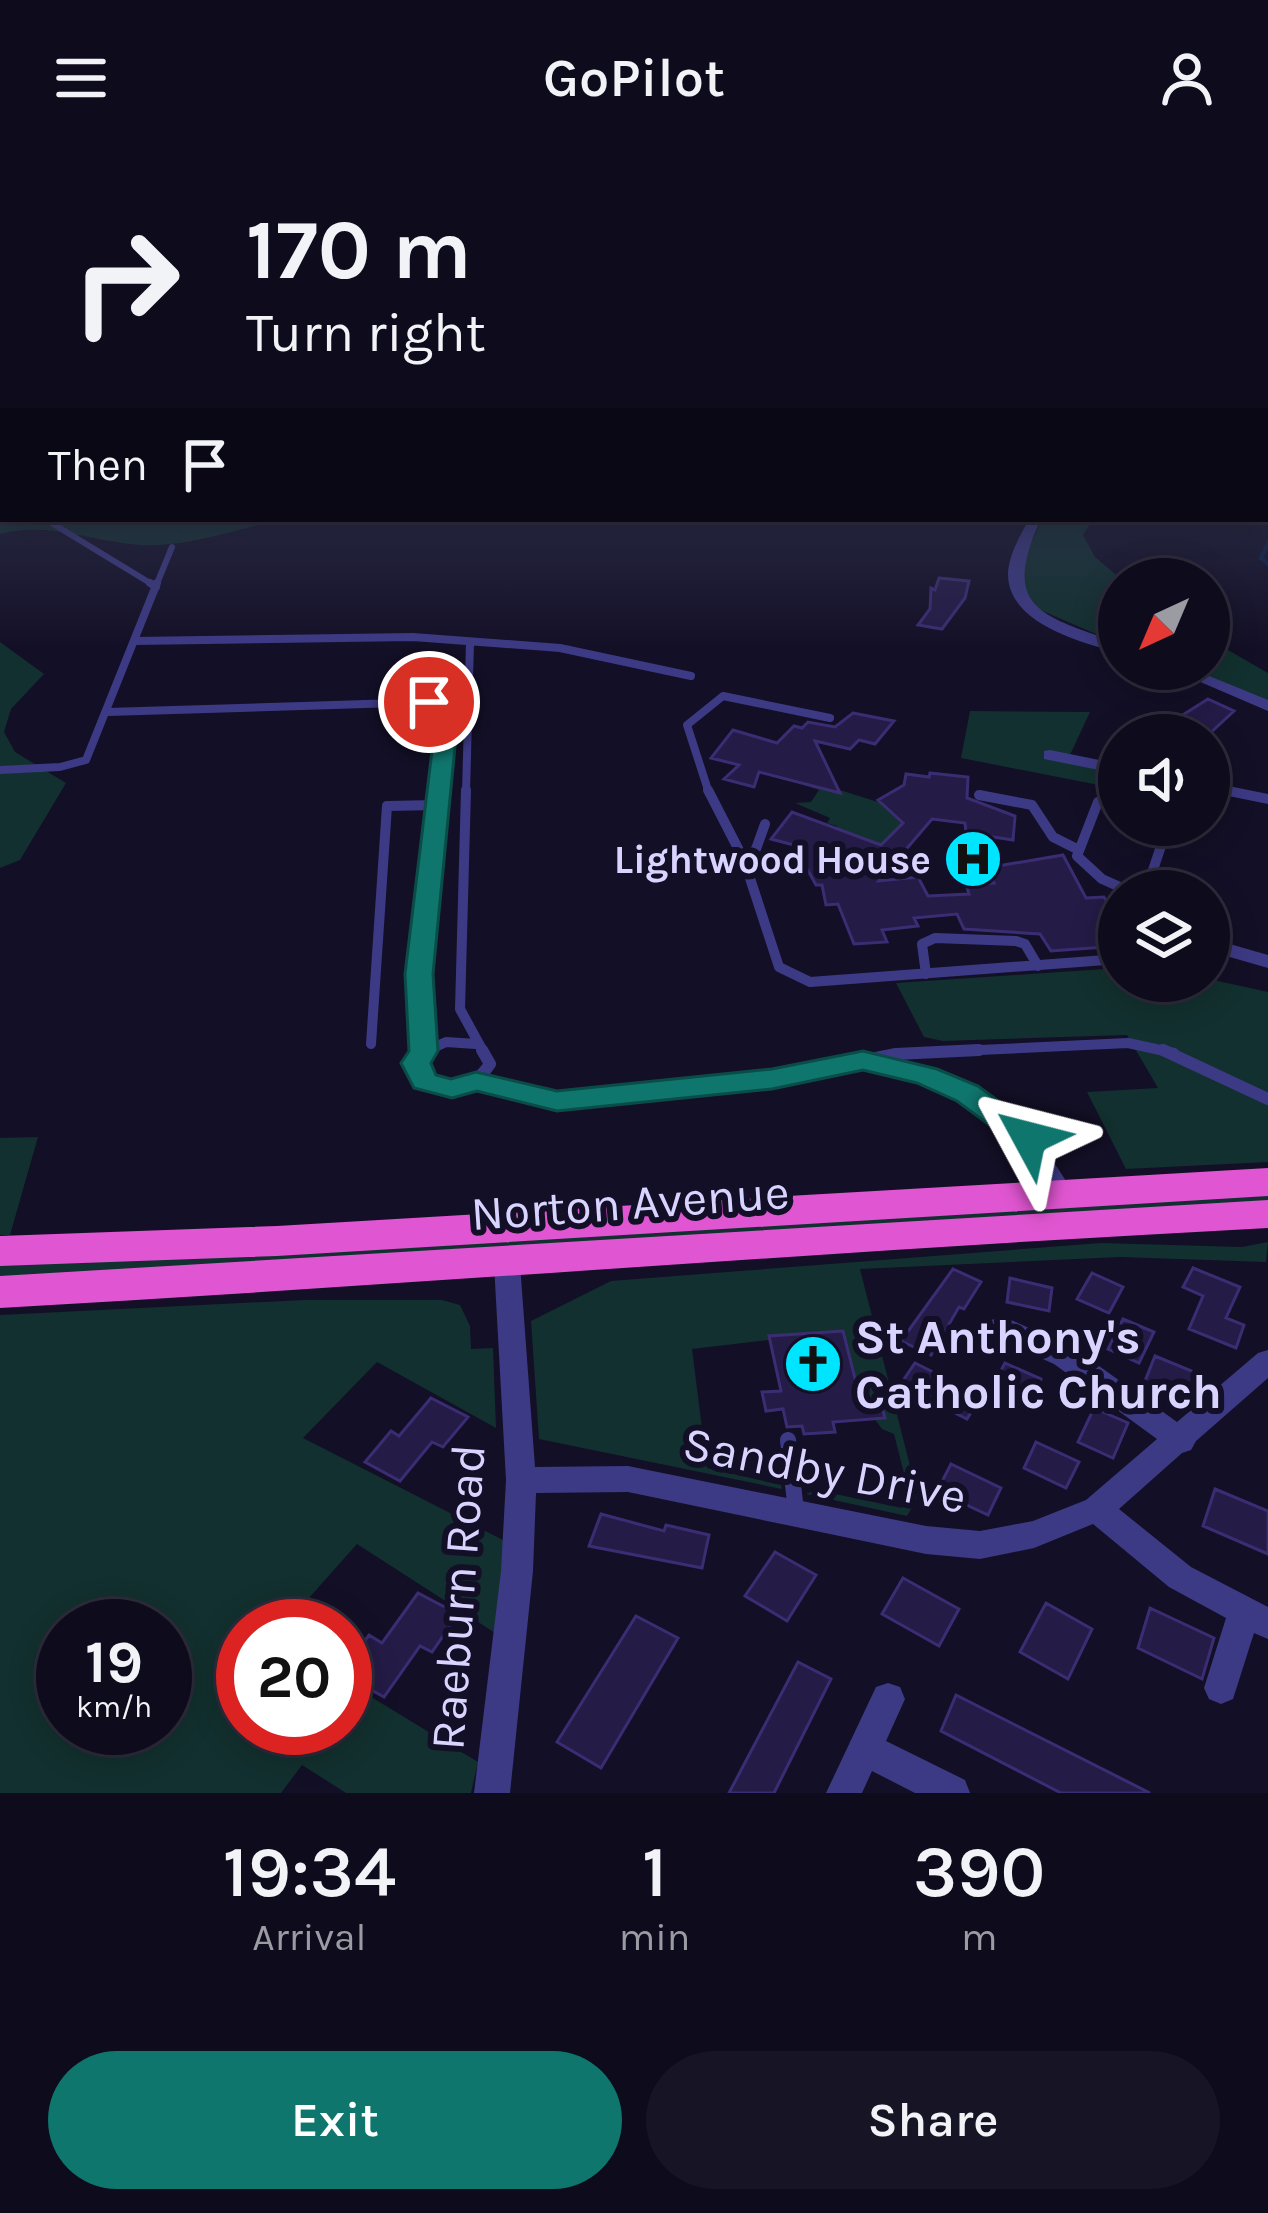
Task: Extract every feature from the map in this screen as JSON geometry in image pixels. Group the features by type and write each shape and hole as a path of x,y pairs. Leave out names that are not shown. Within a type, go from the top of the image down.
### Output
{"highway":[{"name":"Norton Avenue","path":"0,1251 278,1241 1268,1182"},
{"name":"Norton Avenue","path":"0,1292 507,1264 933,1231 1268,1214"}],"street":[{"path":"1034,522 1011,574 1014,590 1046,618 1098,639"},
{"path":"1229,690 1268,706"},
{"path":"1050,755 1098,765"},
{"path":"1230,792 1268,800"},
{"path":"1230,950 1268,962"},
{"name":"Raeburn Road","path":"492,1793 517,1571 520,1480 507,1264"},
{"path":"1001,1328 1064,1356 1181,1441"},
{"name":"Sandby Drive","path":"520,1480 628,1479 926,1540 980,1545 1034,1534 1097,1509 1268,1361"},
{"path":"1097,1509 1180,1576 1256,1619 1221,1688"},
{"path":"844,1793 888,1700"},
{"path":"866,1749 952,1793"}],"lane":[{"path":"51,522 156,586"},
{"path":"0,770 60,767 86,760 172,547"},
{"path":"134,641 336,636 470,641 560,648 691,676"},
{"path":"470,641 460,1009 476,1044 489,1056 490,1064 476,1082"},
{"path":"830,718 723,696 687,725 713,806 730,826 744,860 779,967 810,982 1098,961"},
{"path":"108,712 429,702 442,709 446,726 419,974 424,1051"},
{"path":"979,795 1032,805 1053,837 1079,850"},
{"path":"1098,802 1077,856 1098,874"},
{"path":"370,1044 387,806 437,805"},
{"path":"744,860 756,849 765,824"},
{"path":"926,974 922,944 935,938 1016,941 1025,944 1038,966"},
{"path":"476,1044 444,1042 424,1051 416,1063 424,1082 452,1088 476,1082 557,1101 750,1082 896,1054 1128,1043 1172,1052 1268,1099"},
{"path":"863,1060 926,1076 999,1112 1051,1161 1068,1196"},
{"path":"788,1440 796,1511"}],"green space":[{"path":"0,522 270,522 159,545 53,531 0,534"},
{"path":"1041,522 1091,522 1083,535 1098,560 1098,635 1036,608 1017,574"},
{"path":"0,642 44,674 11,709 4,732 15,752 66,783 20,860 0,868"},
{"path":"1230,651 1268,673 1268,702 1230,687"},
{"path":"970,711 1090,712 1069,757 1098,766 1098,785 961,758"},
{"path":"798,783 821,784 881,803 912,831 908,835 895,831 886,840 898,843 876,846 835,829 827,823 830,818 795,803 811,802 819,790"},
{"path":"1098,969 1098,1002 1230,1002 1230,984 1268,992 1268,1162 1126,1169 1087,1092 1158,1088 1127,1035 943,1041 924,1037 896,983"},
{"path":"38,1137 10,1235 0,1235 0,1138"},
{"path":"1268,1189 1268,1202 0,1278 0,1265"},
{"path":"1268,1242 1266,1262 1120,1257 860,1269 918,1497 907,1516 806,1494 816,1490 902,1508 909,1493 894,1434 874,1418 885,1417 881,1401 861,1402 843,1331 692,1349 707,1468 782,1489 539,1439 531,1321 611,1281 1101,1243 1242,1247"},
{"path":"304,1300 442,1300 460,1305 470,1326 471,1349 493,1348 496,1428 377,1362 303,1438 503,1540 506,1640 357,1544 308,1599 216,1599 216,1755 372,1755 372,1697 478,1762 471,1793 346,1793 302,1765 281,1793 0,1793 0,1315"}],"building":[{"path":"939,578 969,581 965,598 942,629 918,625 930,609 931,588 935,590"},
{"path":"1208,699 1234,711 1230,715 1184,714"},
{"path":"853,713 894,721 875,744 859,740 850,749 815,741 840,793 759,772 754,787 724,779 739,765 711,758 733,730 777,743 794,726 802,728 808,722 835,727"},
{"path":"930,773 968,777 967,798 1015,816 1013,840 966,833 965,823 932,819 879,881 918,877 928,896 969,894 966,884 994,883 986,868 1063,855 1086,898 1098,897 1098,948 1051,951 1040,934 964,929 957,914 914,918 918,926 882,930 887,942 854,944 838,904 826,905 822,885 816,885 794,845 771,839 792,812 881,845 903,823 878,800 904,785 906,774 929,777"},
{"path":"1193,1268 1240,1287 1226,1318 1244,1325 1236,1348 1189,1329 1203,1296 1183,1287"},
{"path":"953,1269 981,1282 964,1309 959,1307 931,1355 901,1341"},
{"path":"1092,1273 1123,1287 1109,1313 1077,1299"},
{"path":"1010,1278 1052,1288 1049,1311 1007,1302"},
{"path":"1123,1319 1154,1332 1139,1363 1108,1349"},
{"name":"St Anthony's Catholic Church","path":"843,1331 861,1402 880,1401 885,1418 833,1422 835,1432 804,1434 802,1426 787,1427 783,1409 766,1411 762,1392 781,1391 769,1336"},
{"path":"1155,1356 1199,1374 1189,1399 1145,1381"},
{"path":"915,1363 981,1396 967,1419 900,1385"},
{"path":"1005,1363 1041,1379 1037,1407 992,1387"},
{"path":"431,1398 468,1417 443,1447 432,1442 400,1481 365,1462 391,1431 399,1436"},
{"path":"1094,1408 1128,1423 1113,1458 1078,1442"},
{"path":"1036,1442 1079,1462 1066,1488 1024,1468"},
{"path":"951,1464 1001,1488 988,1515 937,1491"},
{"path":"1215,1489 1268,1511 1268,1554 1203,1526"},
{"path":"601,1514 664,1531 666,1525 709,1535 702,1568 589,1546"},
{"path":"775,1552 816,1575 787,1621 745,1596"},
{"path":"903,1578 959,1609 939,1646 882,1614"},
{"path":"418,1593 458,1614 432,1652 420,1646 384,1697 372,1690 372,1637 382,1643"},
{"path":"1046,1603 1092,1629 1068,1679 1020,1652"},
{"path":"1150,1608 1214,1638 1202,1679 1138,1648"},
{"path":"636,1616 678,1638 601,1768 557,1742"},
{"path":"798,1662 831,1679 774,1793 729,1793"},
{"path":"956,1695 1150,1793 1061,1793 941,1731"}],"waterway":[{"path":"1268,544 1261,558 1268,564"}],"place":[{"name":"Lightwood House","path":"973,859"},
{"name":"St Anthony's Catholic Church","path":"813,1364"}],"route":[{"path":"429,702 442,709 446,726 419,974 424,1051 416,1063 424,1082 452,1088 476,1082 557,1101 772,1079 863,1060 926,1076 968,1094 1029,1138"}]}
